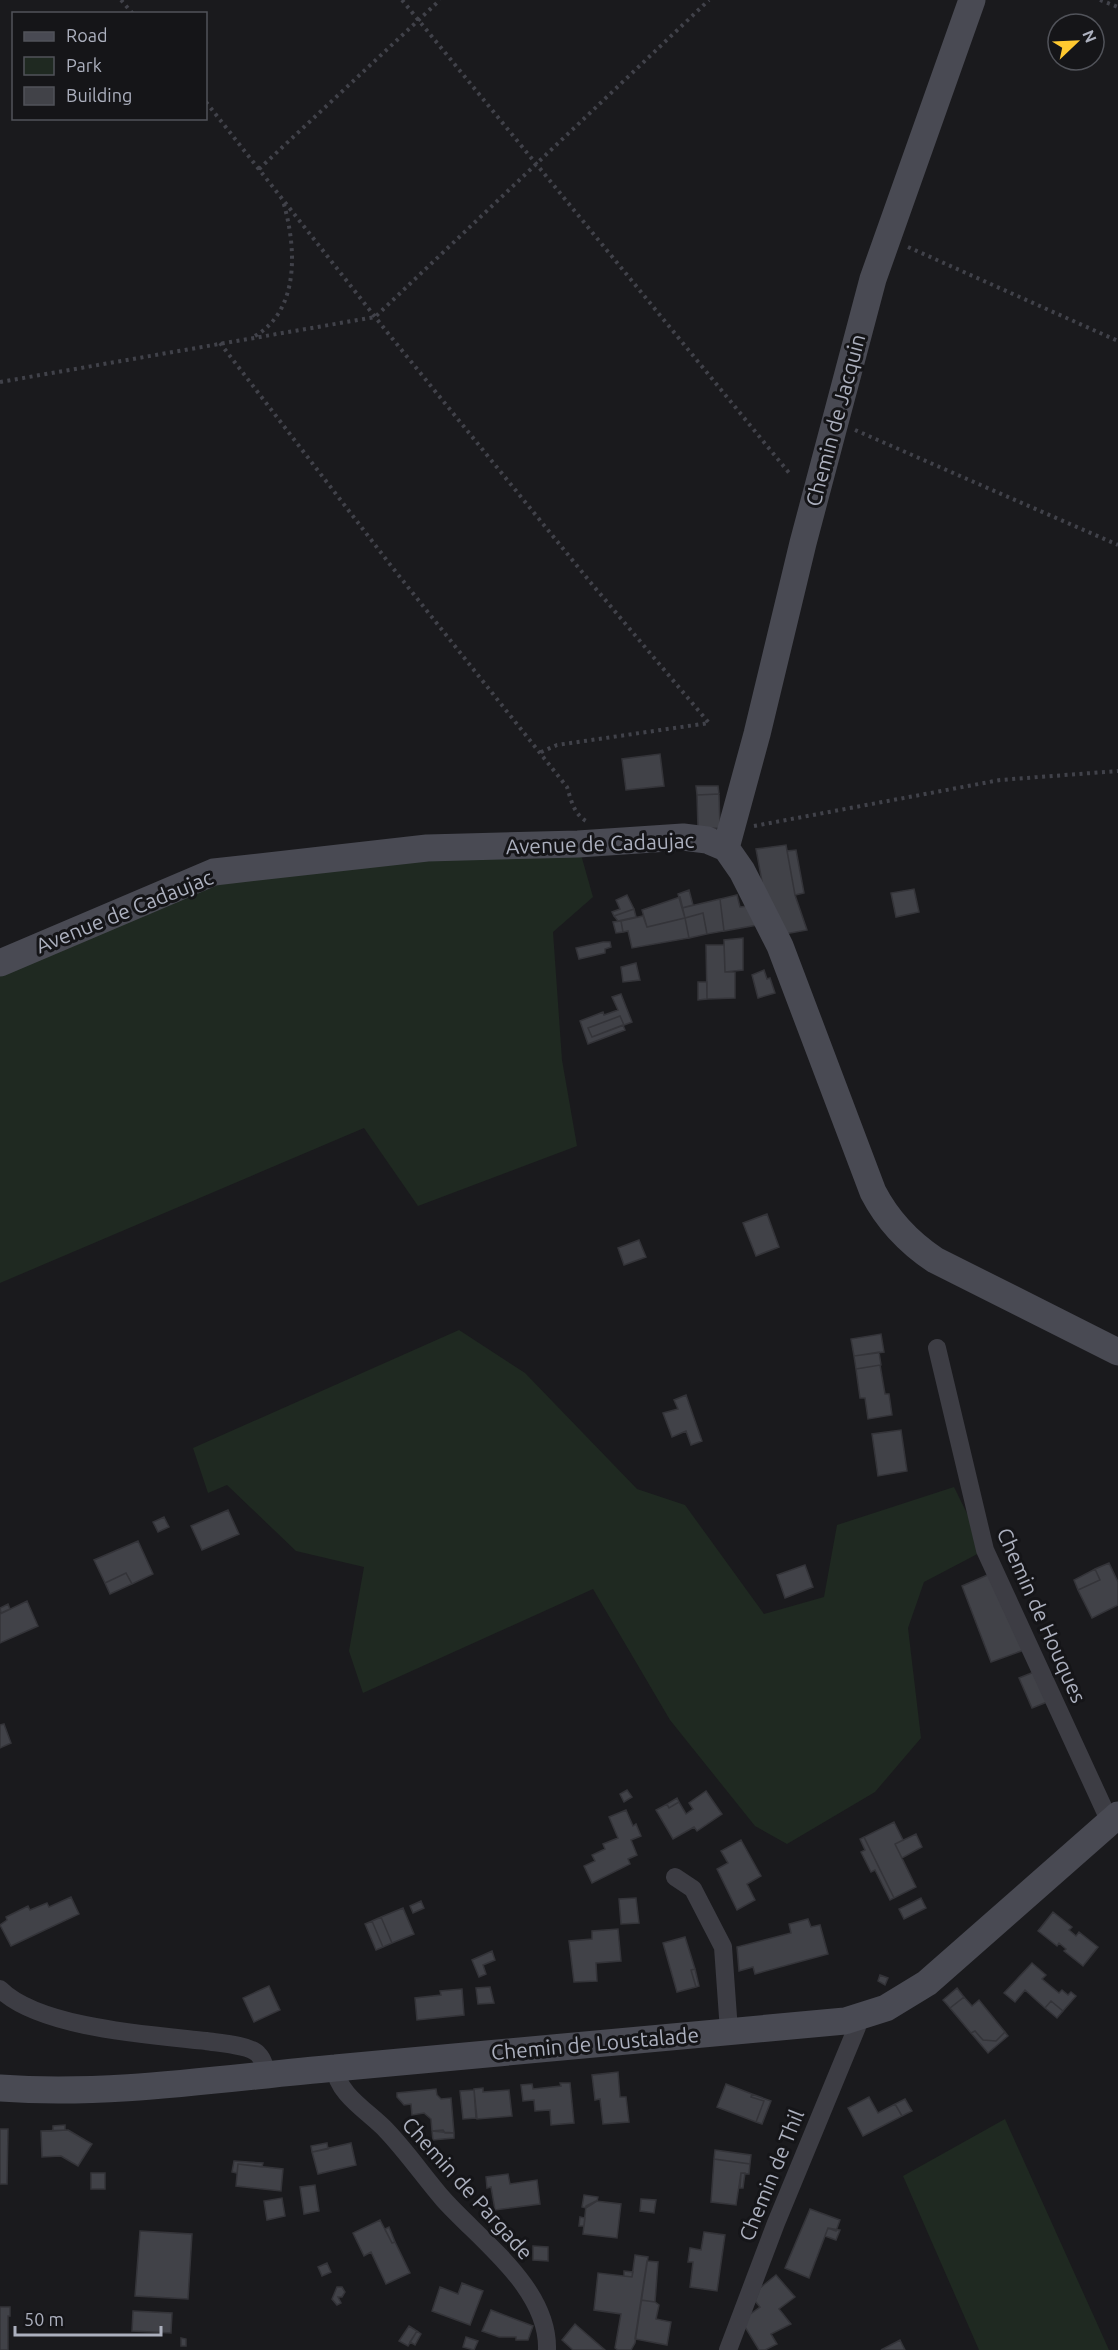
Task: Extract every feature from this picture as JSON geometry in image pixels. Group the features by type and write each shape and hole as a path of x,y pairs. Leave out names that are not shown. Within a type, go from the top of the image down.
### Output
{"street":[{"name":"Chemin de Jacquin","path":"727,844 873,279 972,0"},
{"name":"Avenue de Cadaujac","path":"0,963 214,872 427,848 578,844 683,837 727,844 780,946 873,1192 889,1219 918,1248 935,1260 1118,1352"},
{"name":"Chemin de Houques","path":"937,1348 985,1550 1114,1818"},
{"name":"Chemin de Loustalade","path":"0,2088 40,2091 142,2088 858,2018 886,2008 927,1983 1114,1818"},
{"path":"675,1877 693,1888 723,1947 729,2031"},
{"path":"0,1989 26,2006 105,2030 231,2044 253,2051 258,2054 264,2065 266,2075"},
{"name":"Chemin de Thil","path":"728,2350 776,2223 857,2027 858,2018"},
{"name":"Chemin de Pargade","path":"335,2068 335,2075 341,2086 385,2128 443,2198 518,2276 541,2312 546,2328 547,2350"}],"path":[{"path":"121,0 130,12"},
{"path":"402,0 790,474"},
{"path":"259,169 440,0"},
{"path":"0,382 375,317 709,0"},
{"path":"1100,0 1118,7"},
{"path":"207,103 375,317 584,574 709,723 557,745 539,753"},
{"path":"252,338 264,331 274,320 283,306 288,290 293,257 282,197"},
{"path":"887,237 1118,341"},
{"path":"220,343 567,787 580,818 590,824"},
{"path":"835,421 1118,545"},
{"path":"727,844 754,826 1000,780 1118,771"}],"green space":[{"path":"578,844 593,897 553,932 562,1060 577,1146 418,1206 364,1128 0,1283 0,959 243,874"},
{"path":"459,1330 525,1373 637,1489 685,1505 764,1614 824,1597 837,1525 954,1487 985,1550 924,1582 908,1628 921,1738 875,1792 787,1844 755,1826 670,1720 593,1589 363,1693 349,1651 364,1567 296,1551 227,1485 208,1493 193,1448"},
{"path":"1005,2119 1109,2350 979,2350 903,2176"}],"building":[{"path":"660,754 664,786 626,790 622,759"},
{"path":"696,786 718,786 719,794 697,795"},
{"path":"719,794 720,828 698,829 697,795"},
{"path":"786,845 795,895 807,930 785,934 765,898 756,849"},
{"path":"796,850 804,893 795,895 787,851"},
{"path":"914,889 919,912 896,917 891,893"},
{"path":"689,890 693,905 682,908 678,894"},
{"path":"627,895 634,909 614,916 612,912 620,909 616,900"},
{"path":"737,895 740,907 748,906 758,925 724,931 720,899"},
{"path":"680,897 685,918 647,927 642,910"},
{"path":"720,899 724,931 707,934 703,913 685,918 682,908"},
{"path":"634,909 636,917 618,921 614,916"},
{"path":"703,913 707,934 689,938 685,918"},
{"path":"643,916 647,927 685,918 689,938 632,948 628,931 623,932 621,921"},
{"path":"621,921 623,932 616,933 613,922"},
{"path":"743,938 743,970 725,972 724,940"},
{"path":"610,942 611,947 605,949 605,953 579,959 576,948"},
{"path":"706,945 724,945 725,972 735,972 735,998 707,999"},
{"path":"636,963 640,980 623,982 621,967"},
{"path":"764,970 767,979 770,978 775,993 758,998 752,975"},
{"path":"698,982 707,982 707,999 698,1000"},
{"path":"621,994 632,1022 624,1025 620,1016 588,1028 592,1037 623,1025 625,1030 588,1044 580,1021 603,1012 604,1015 618,1010 612,997"},
{"path":"620,1016 624,1025 592,1037 588,1028"},
{"path":"767,1214 779,1247 756,1256 743,1223"},
{"path":"639,1240 646,1257 624,1265 618,1248"},
{"path":"881,1334 884,1352 854,1356 851,1339"},
{"path":"879,1352 881,1365 856,1369 854,1356"},
{"path":"880,1365 885,1394 889,1394 892,1415 868,1419 865,1398 860,1398 856,1369"},
{"path":"686,1395 702,1441 691,1445 686,1431 672,1437 663,1413 678,1409 674,1400"},
{"path":"901,1430 907,1471 878,1476 872,1434"},
{"path":"228,1510 239,1534 202,1550 191,1526"},
{"path":"164,1517 169,1527 158,1532 153,1522"},
{"path":"138,1541 153,1574 132,1584 126,1573 105,1583 94,1560"},
{"path":"1109,1563 1118,1582 1118,1605 1092,1618 1078,1590 1100,1580 1095,1569"},
{"path":"805,1565 813,1587 785,1598 777,1575"},
{"path":"1095,1569 1100,1580 1078,1590 1074,1580"},
{"path":"126,1573 132,1584 110,1594 105,1583"},
{"path":"992,1573 1024,1650 991,1662 962,1586"},
{"path":"27,1601 38,1626 0,1643 0,1614"},
{"path":"8,1604 10,1609 1,1613 0,1608"},
{"path":"1034,1672 1047,1702 1032,1708 1019,1678"},
{"path":"4,1724 11,1743 0,1748 0,1725"},
{"path":"627,1790 632,1797 624,1802 620,1794"},
{"path":"706,1791 722,1814 697,1831 694,1827 673,1839 656,1810 667,1804 669,1808 679,1802 686,1814 693,1809 689,1803"},
{"path":"677,1798 679,1802 669,1808 667,1804"},
{"path":"626,1810 633,1826 636,1824 641,1836 631,1840 637,1855 628,1859 630,1864 592,1883 584,1866 595,1861 592,1855 605,1849 603,1844 618,1838 609,1817"},
{"path":"894,1822 903,1840 895,1844 916,1887 894,1898 864,1837"},
{"path":"916,1834 922,1847 902,1858 895,1844"},
{"path":"864,1837 894,1898 890,1900 875,1870 871,1872 861,1852 865,1850 860,1839"},
{"path":"741,1840 761,1876 747,1884 755,1900 737,1910 717,1869 728,1863 721,1851"},
{"path":"71,1897 79,1914 11,1946 0,1925 7,1920 6,1917 28,1906 30,1910 47,1903 49,1907"},
{"path":"636,1898 639,1923 621,1924 619,1899"},
{"path":"921,1898 926,1908 904,1919 899,1909"},
{"path":"421,1901 424,1908 413,1913 410,1906"},
{"path":"403,1908 414,1934 392,1943 381,1917"},
{"path":"1053,1912 1072,1927 1069,1930 1076,1936 1079,1932 1098,1947 1083,1966 1064,1951 1066,1949 1059,1943 1057,1946 1038,1931"},
{"path":"381,1917 392,1943 383,1947 372,1921"},
{"path":"808,1919 811,1927 820,1925 828,1954 755,1974 753,1967 739,1971 737,1947 791,1933 789,1924"},
{"path":"372,1921 383,1947 376,1950 365,1924"},
{"path":"618,1929 621,1961 596,1963 597,1981 574,1982 569,1941 592,1939 592,1931"},
{"path":"685,1937 695,1969 691,1970 696,1987 677,1992 663,1943"},
{"path":"492,1951 495,1960 483,1965 486,1974 479,1977 472,1960"},
{"path":"1032,1963 1046,1975 1042,1979 1059,1993 1062,1990 1068,1995 1071,1992 1076,1996 1063,2011 1051,2001 1045,2008 1025,1990 1015,2002 1004,1993"},
{"path":"695,1969 699,1986 696,1987 691,1970"},
{"path":"880,1975 888,1978 885,1985 878,1981"},
{"path":"269,1986 280,2010 254,2022 243,1998"},
{"path":"490,1987 494,2003 478,2004 476,1988"},
{"path":"957,1988 964,1997 950,2008 943,2000"},
{"path":"462,1989 464,2015 417,2020 415,1998 441,1995 440,1991"},
{"path":"964,1997 972,2006 979,2000 1005,2032 996,2041 983,2040 975,2031 971,2033 950,2008"},
{"path":"1051,2001 1063,2011 1057,2018 1045,2008"},
{"path":"975,2031 983,2040 996,2041 1005,2032 1008,2036 988,2053 971,2033"},
{"path":"618,2072 620,2097 626,2097 629,2122 603,2124 600,2099 595,2100 592,2075"},
{"path":"560,2083 570,2083 574,2123 551,2125 550,2110 535,2111 534,2100 523,2101 521,2085 532,2084 533,2089 561,2086"},
{"path":"726,2084 764,2101 756,2122 717,2107"},
{"path":"483,2088 483,2092 509,2090 512,2116 477,2119 474,2089"},
{"path":"436,2089 441,2099 451,2098 454,2133 432,2131 431,2119 424,2113 412,2115 411,2104 404,2105 397,2097 397,2093"},
{"path":"474,2090 476,2118 463,2119 460,2091"},
{"path":"752,2094 771,2101 762,2124 756,2122 764,2101 751,2097"},
{"path":"869,2097 878,2113 895,2104 902,2116 863,2136 848,2108"},
{"path":"905,2099 912,2111 902,2116 895,2104"},
{"path":"65,2125 65,2130 53,2131 53,2126"},
{"path":"0,2129 8,2129 7,2184 0,2184"},
{"path":"68,2130 92,2144 78,2166 61,2156 42,2157 41,2131"},
{"path":"443,2130 445,2133 454,2133 454,2138 433,2140 432,2131"},
{"path":"327,2143 328,2149 312,2152 311,2146"},
{"path":"351,2143 356,2165 318,2174 312,2152"},
{"path":"715,2150 751,2155 750,2164 714,2159"},
{"path":"714,2159 750,2164 749,2174 741,2173 736,2205 711,2202"},
{"path":"234,2161 263,2163 262,2167 238,2164 237,2173 232,2172"},
{"path":"238,2164 283,2169 281,2191 236,2186"},
{"path":"91,2173 105,2173 105,2189 91,2189"},
{"path":"741,2173 745,2173 743,2188 740,2188"},
{"path":"508,2174 510,2184 537,2180 540,2204 495,2210 491,2187 487,2188 486,2177"},
{"path":"315,2185 319,2211 304,2214 300,2187"},
{"path":"584,2195 598,2197 597,2201 586,2208 582,2207"},
{"path":"282,2198 285,2216 267,2220 264,2201"},
{"path":"641,2199 656,2200 654,2213 640,2211"},
{"path":"596,2201 621,2204 617,2238 583,2234 586,2206"},
{"path":"810,2209 840,2220 836,2231 828,2228 809,2278 785,2268"},
{"path":"580,2217 585,2218 584,2226 579,2226"},
{"path":"380,2220 392,2243 395,2242 410,2273 386,2284 371,2252 364,2256 353,2233"},
{"path":"389,2227 395,2242 392,2243 385,2229"},
{"path":"828,2228 840,2230 836,2240 825,2236"},
{"path":"140,2231 192,2234 188,2299 135,2296"},
{"path":"704,2232 725,2235 717,2291 690,2287 693,2262 688,2262 690,2248 701,2250"},
{"path":"533,2246 548,2247 548,2261 533,2260"},
{"path":"635,2255 648,2257 635,2343 631,2350 618,2350 615,2348 621,2314 594,2310 598,2273 632,2277"},
{"path":"647,2261 658,2262 655,2302 641,2300"},
{"path":"327,2263 331,2272 322,2276 318,2267"},
{"path":"624,2271 633,2272 632,2277 624,2276"},
{"path":"776,2275 795,2297 779,2309 791,2324 771,2334 777,2344 765,2350 759,2350 745,2327 749,2315 760,2307 755,2301 760,2288"},
{"path":"462,2283 483,2291 470,2325 432,2311 440,2287 458,2294"},
{"path":"337,2287 342,2287 345,2292 342,2297 338,2297 341,2303 337,2305 332,2299"},
{"path":"641,2300 655,2302 659,2305 656,2319 671,2322 667,2345 635,2339"},
{"path":"0,2307 10,2307 8,2350 0,2350"},
{"path":"491,2310 533,2326 528,2340 499,2337 482,2331"},
{"path":"133,2311 172,2313 171,2333 132,2331"},
{"path":"575,2324 605,2350 573,2350 562,2340"},
{"path":"409,2326 417,2331 408,2346 399,2341"},
{"path":"417,2331 421,2334 415,2345 410,2342"},
{"path":"466,2337 478,2341 474,2350 463,2347"},
{"path":"181,2338 186,2339 186,2346 181,2346"},
{"path":"900,2340 905,2350 881,2350"}]}
